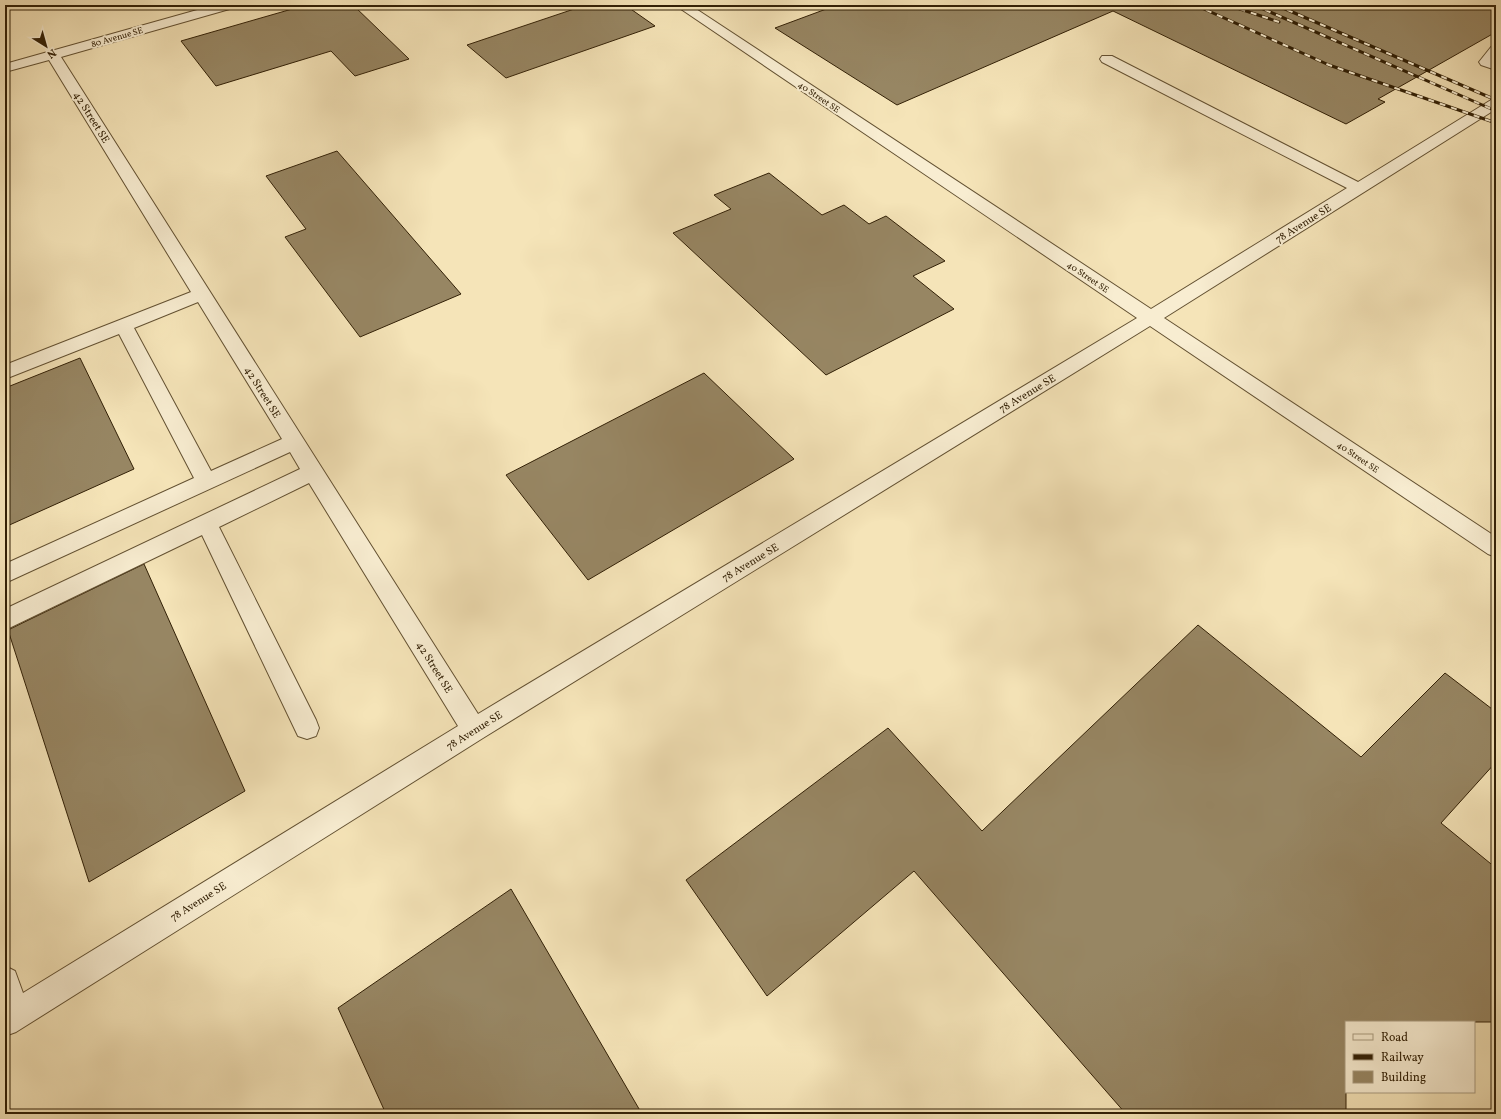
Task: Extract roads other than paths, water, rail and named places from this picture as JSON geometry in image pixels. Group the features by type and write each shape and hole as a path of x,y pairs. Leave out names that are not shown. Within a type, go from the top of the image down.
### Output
{"street":[{"name":"80 Avenue SE","path":"5,68 229,5"},
{"name":"40 Street SE","path":"681,5 1496,548"},
{"path":"1496,50 1486,62 1496,66"},
{"name":"42 Street SE","path":"53,55 474,730"},
{"path":"1108,58 1359,188"},
{"name":"78 Avenue SE","path":"10,1018 474,730 1150,318 1496,103"},
{"path":"5,372 202,294"},
{"path":"124,326 206,481"},
{"path":"5,574 294,442"},
{"path":"5,620 313,472"},
{"path":"207,523 307,728"},
{"path":"5,981 10,1018"}],"railway":[{"path":"1195,5 1329,65 1496,123"},
{"path":"1228,5 1279,22"},
{"path":"1254,5 1496,111"},
{"path":"1276,5 1496,100"}]}
